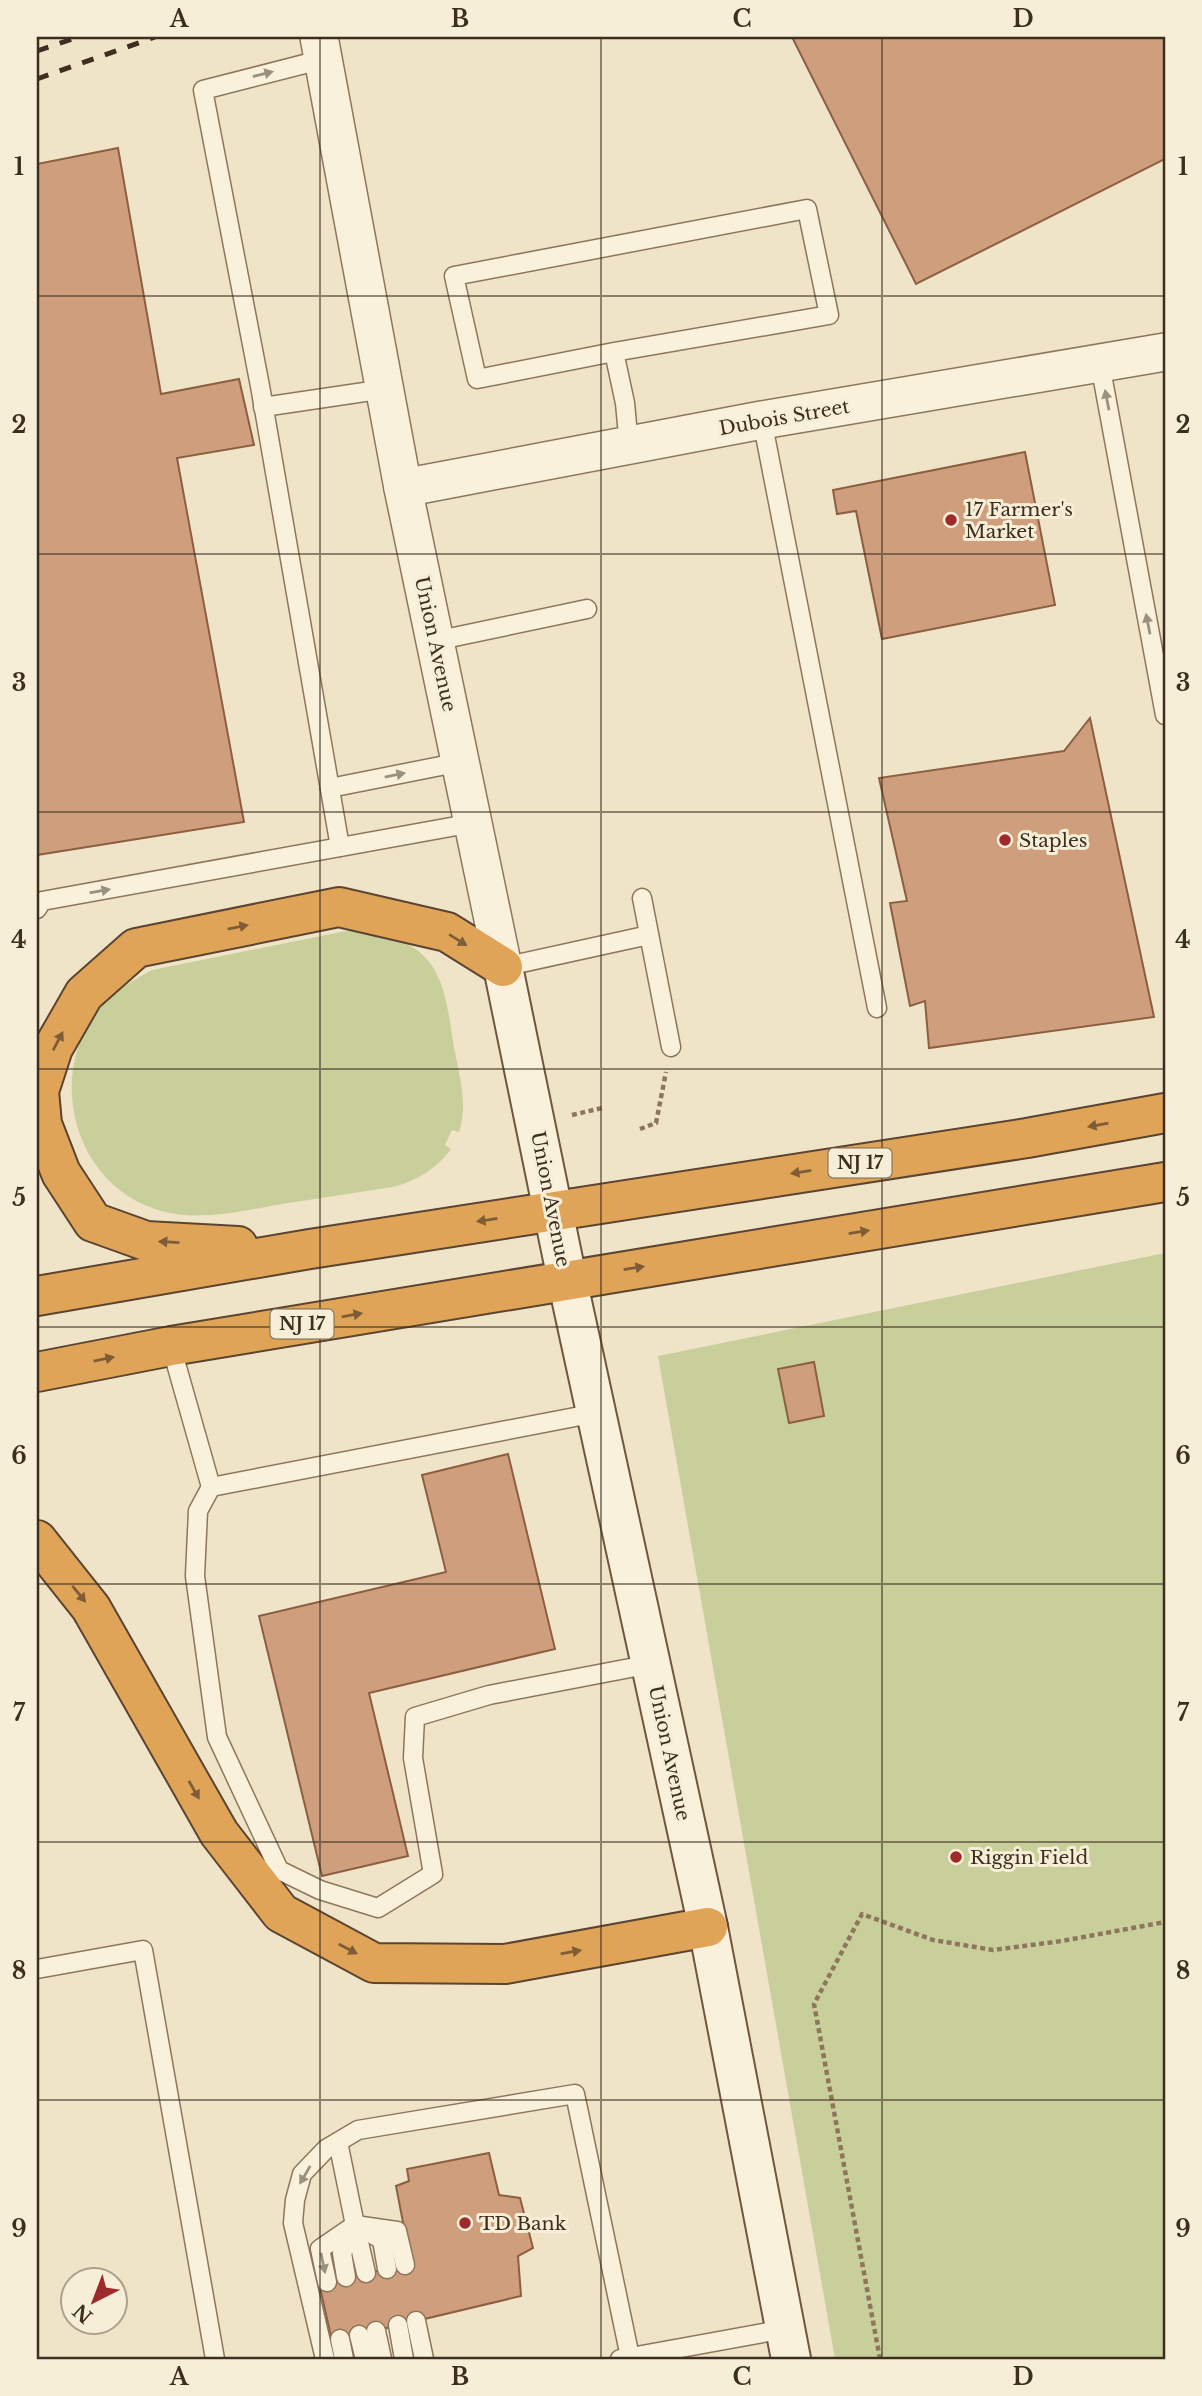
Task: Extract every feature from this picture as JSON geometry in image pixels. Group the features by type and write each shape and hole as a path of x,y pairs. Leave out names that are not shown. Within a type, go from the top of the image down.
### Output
{"highway":[{"path":"310,1249 146,1241 93,1222 61,1173 42,1124 39,1091 53,1048 84,995 136,948 339,907 447,932 503,967"},
{"name":"NJ 17","path":"37,1296 554,1209 1027,1138 1165,1113"},
{"name":"NJ 17","path":"37,1372 171,1346 567,1279 1165,1182"},
{"path":"37,1540 91,1608 219,1833 281,1913 374,1963 505,1964 708,1927"}],"street":[{"name":"Union Avenue","path":"321,48 403,488 567,1279 708,1927 788,2344"},
{"name":"Dubois Street","path":"403,488 762,421 1165,352"}],"lane":[{"path":"321,48 203,90 263,407 340,847"},
{"path":"807,209 829,315 614,352 477,379 453,276 807,209"},
{"path":"614,352 625,403 629,446"},
{"path":"1100,364 1165,715"},
{"path":"263,407 385,388"},
{"path":"762,421 877,1008"},
{"path":"435,641 587,609"},
{"path":"330,788 461,762"},
{"path":"37,909 43,901 473,823"},
{"path":"642,898 671,1047"},
{"path":"503,967 649,935"},
{"path":"171,1346 211,1487 198,1511 195,1576 217,1737 279,1871 320,1890 379,1909 433,1874 413,1758 415,1717 489,1695 651,1664"},
{"path":"211,1487 596,1413"},
{"path":"37,1969 143,1950 215,2359"},
{"path":"325,2359 293,2223 295,2200 302,2174 326,2149 358,2130 575,2094 625,2358 788,2344"},
{"path":"338,2142 366,2273"},
{"path":"355,2225 382,2240 387,2269"},
{"path":"346,2277 342,2253 355,2225"},
{"path":"327,2282 320,2249 355,2225 397,2231 405,2265"},
{"path":"416,2321 424,2359"},
{"path":"398,2325 404,2359"},
{"path":"365,2359 368,2333 382,2359"},
{"path":"340,2339 344,2359"}],"path":[{"path":"640,1129 656,1123 671,1047"},
{"path":"880,2359 814,2004 862,1914 933,1940 993,1950 1062,1941 1165,1922"}],"green space":[{"path":"351,930 377,933 411,946 424,956 441,983 461,1082 463,1112 459,1132 452,1130 445,1145 451,1149 439,1163 418,1177 393,1187 202,1215 155,1209 128,1196 107,1178 90,1156 78,1130 72,1102 72,1074 79,1046 91,1020 103,1004 126,985 152,970"},
{"name":"Riggin Field","path":"1165,1253 1165,2359 835,2359 658,1356"}],"building":[{"path":"792,37 1165,37 1165,159 916,284"},
{"path":"118,148 161,394 239,379 254,445 177,458 244,822 37,855 37,164"},
{"path":"1025,452 1055,605 882,639 856,511 837,514 833,490"},
{"name":"Staples","path":"1090,718 1154,1017 929,1048 925,1001 910,1006 890,903 907,901 879,778 1064,751"},
{"path":"814,1362 824,1416 789,1423 778,1369"},
{"path":"508,1454 555,1649 369,1693 408,1856 322,1876 259,1616 446,1572 422,1475"},
{"name":"TD Bank","path":"489,2153 499,2195 520,2198 533,2248 518,2256 521,2296 332,2341 319,2283 411,2264 396,2186 409,2181 407,2169"}],"railway":[{"path":"37,51 78,37"},
{"path":"37,79 155,37"}],"place":[{"name":"17 Farmer's Market","path":"951,520"},
{"name":"Staples","path":"1005,840"},
{"name":"Riggin Field","path":"956,1857"},
{"name":"TD Bank","path":"465,2223"}]}
